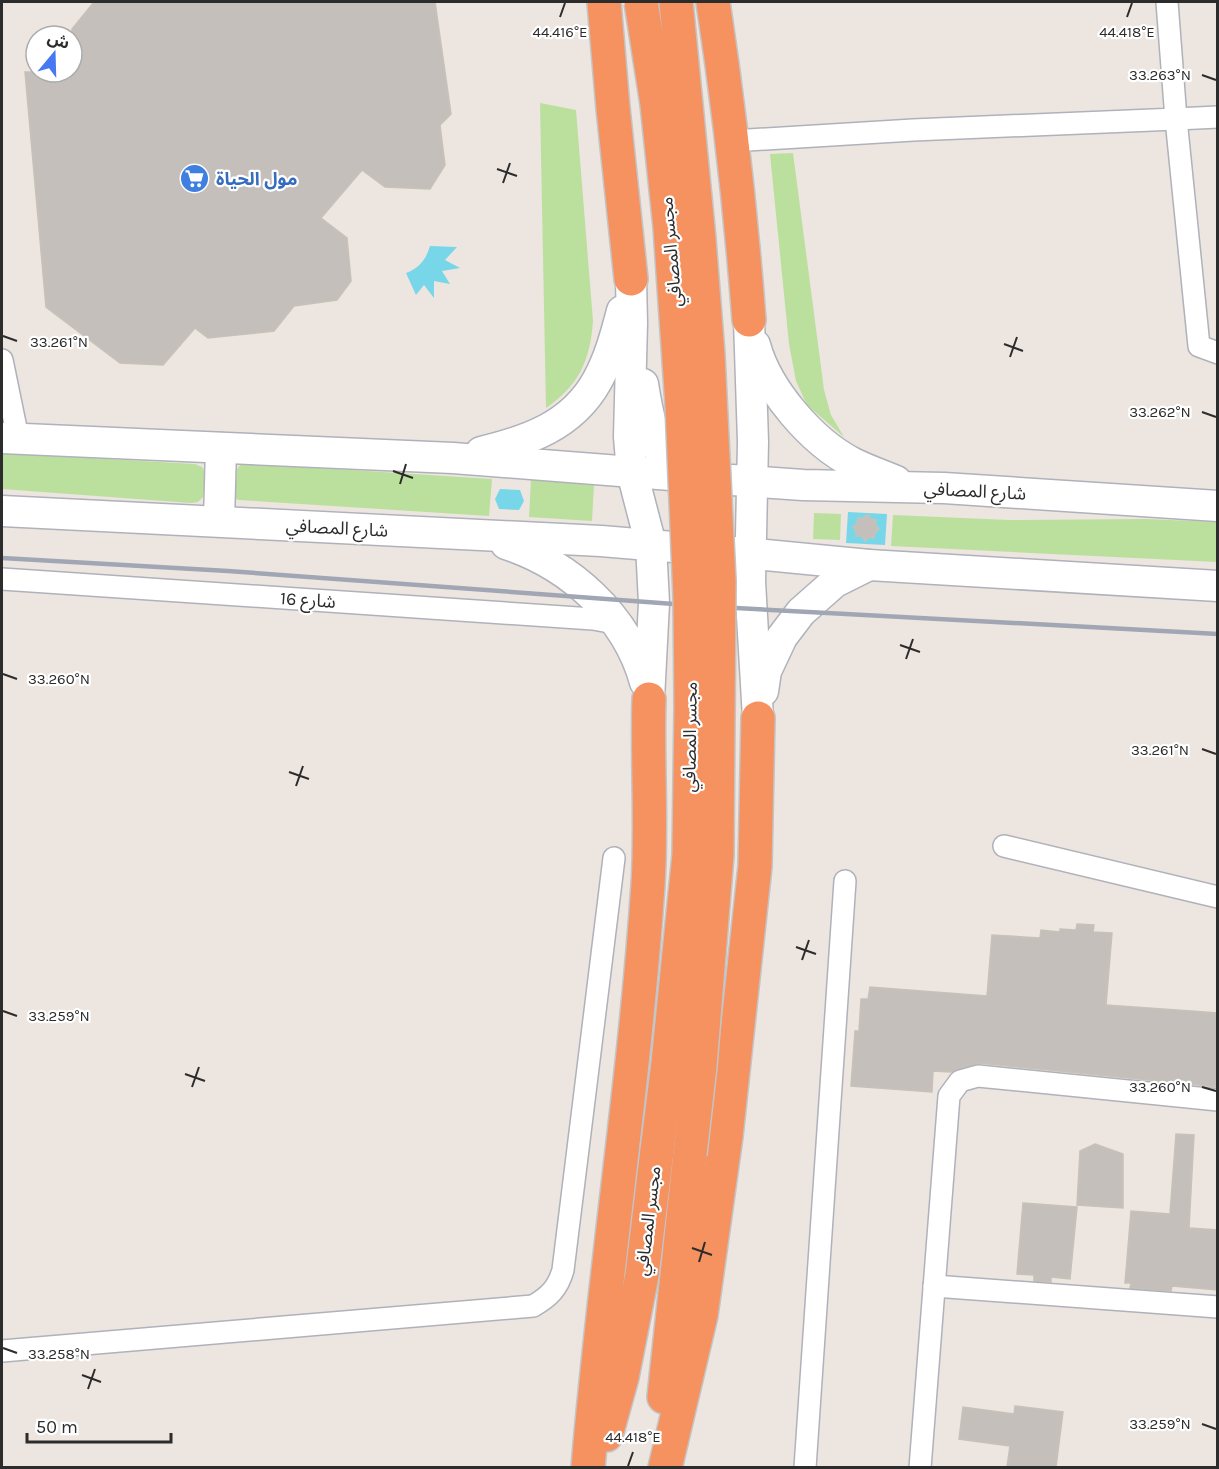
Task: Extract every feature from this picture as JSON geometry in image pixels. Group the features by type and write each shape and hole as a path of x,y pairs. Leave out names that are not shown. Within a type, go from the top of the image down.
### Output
{"highway":[{"path":"604,2 631,279"},
{"name":"مجسر المصافي","path":"598,1467 622,1377 642,1275 668,1063 688,855 691,706 690,597 684,437 670,227 657,104 641,2"},
{"name":"مجسر المصافي","path":"656,1467 700,1066 717,855 719,581 708,355 676,2"},
{"path":"713,2 732,141 749,320"},
{"path":"588,1467 630,1085 648,883 650,688"},
{"path":"665,1467 701,1315 726,1136 755,866 757,705"}],"main road":[{"path":"10,438 453,458 671,475 647,413 635,336 631,279"},
{"path":"453,458 518,443 553,427 578,406 597,382 613,343 631,279"},
{"path":"749,320 751,359 742,480 740,549 750,609 757,705"},
{"path":"749,320 759,360 782,399 817,437 852,463 897,481 944,488"},
{"path":"635,336 652,385 667,398"},
{"path":"635,336 629,437 632,472 662,546 654,603 650,688"},
{"path":"726,393 751,359"},
{"path":"219,521 221,448"},
{"name":"شارع المصافي","path":"742,480 803,485 944,488 1218,506"},
{"name":"شارع المصافي","path":"2,511 662,546"},
{"path":"484,536 528,551 568,575 603,606 631,644 650,688"},
{"path":"740,549 869,565 1218,586"},
{"path":"757,705 766,671 782,637 801,612 835,582 869,565"},
{"path":"650,688 664,660 676,652"},
{"path":"736,660 742,665 757,705"}],"street":[{"path":"1167,2 1176,119 1199,346 1218,353"},
{"path":"732,141 1218,117"},
{"path":"2,360 10,438"},
{"name":"شارع 16","path":"2,579 615,623"},
{"path":"1004,846 1218,897"},
{"path":"2,1351 533,1306 545,1299 554,1291 563,1270 614,858"},
{"path":"805,1467 845,881"},
{"path":"920,1467 949,1096 960,1081 978,1076 1218,1100"},
{"path":"934,1286 1218,1307"}],"green space":[{"path":"540,103 576,110 593,321 589,348 581,371 567,390 546,408"},
{"path":"793,153 824,390 831,415 844,437 807,405 796,381 789,344 770,154"},
{"path":"2,453 195,464 202,467 206,473 203,497 198,502 191,503 2,489"},
{"path":"242,463 492,479 489,516 239,500 235,496 237,469"},
{"path":"531,480 594,485 592,521 529,517"},
{"path":"814,513 841,514 840,540 813,539"},
{"path":"893,515 1009,520 1146,519 1217,522 1217,562 891,546"}],"water":[{"path":"430,246 457,247 445,260 460,268 442,271 450,284 434,281 434,298 424,285 416,295 406,273 422,262"},
{"path":"500,489 520,490 524,501 519,510 499,509 495,499"},
{"path":"848,512 887,514 885,545 846,543"}],"building":[{"name":"مول الحياة","path":"94,2 435,2 451,114 440,125 445,165 430,189 385,187 362,170 321,218 347,238 351,281 337,300 294,306 274,331 208,338 195,328 163,365 120,363 46,307 26,84 84,84 84,24 76,24"},
{"path":"867,515 876,520 875,524 879,529 875,532 874,538 869,537 865,541 862,536 856,536 853,527 857,524 858,518 863,519"},
{"path":"1077,924 1094,925 1093,932 1112,933 1106,1005 1218,1013 1218,1087 979,1063 951,1072 933,1071 932,1092 851,1086 855,1031 859,1031 861,999 868,999 870,987 987,996 992,935 1040,938 1041,930 1060,932 1060,929 1076,930"},
{"path":"1176,1134 1194,1135 1189,1228 1218,1230 1218,1290 1172,1286 1171,1291 1130,1288 1131,1283 1125,1283 1131,1211 1170,1214"},
{"path":"1095,1144 1123,1154 1123,1208 1077,1205 1080,1151"},
{"path":"1023,1203 1077,1207 1070,1279 1051,1277 1051,1282 1034,1281 1034,1275 1017,1274"},
{"path":"1015,1406 1063,1412 1056,1467 1007,1467 1010,1446 959,1439 963,1407 1014,1414"}],"railway":[{"path":"2,558 228,571 674,604"},
{"path":"736,608 1218,634"}],"place":[{"name":"مول الحياة","path":"195,179"}]}
